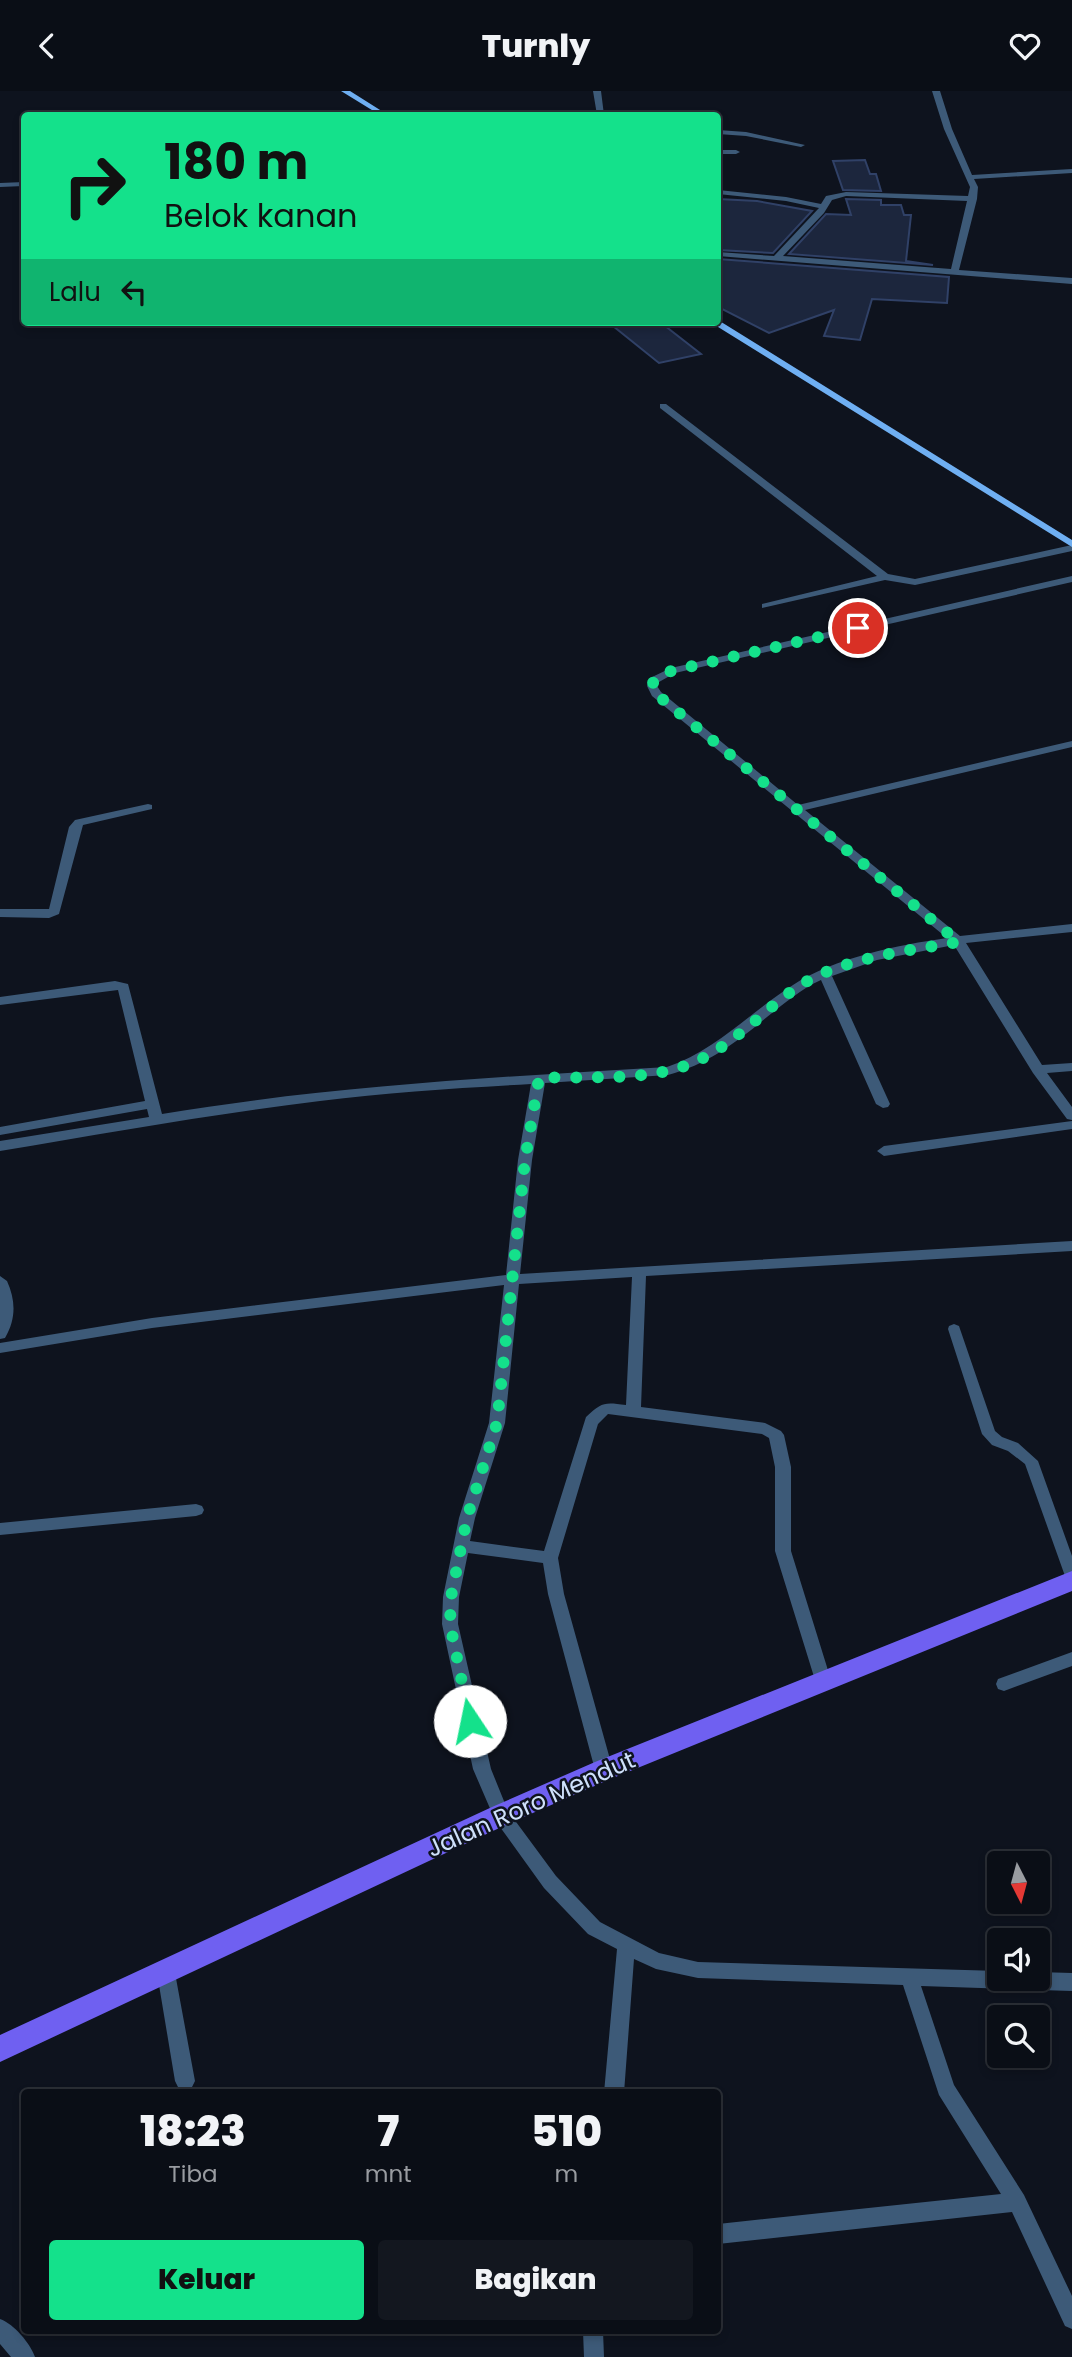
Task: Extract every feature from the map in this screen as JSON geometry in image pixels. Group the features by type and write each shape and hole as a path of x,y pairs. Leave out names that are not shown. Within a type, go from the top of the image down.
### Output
{"main road":[{"path":"345,91 379,112"},
{"path":"720,326 1072,546"},
{"name":"Jalan Roro Mendut","path":"0,2049 501,1815 604,1770 1072,1581"}],"street":[{"path":"597,91 600,112"},
{"path":"936,91 948,129 974,187 954,273"},
{"path":"721,132 746,134 801,145"},
{"path":"721,152 736,152"},
{"path":"971,177 1072,171"},
{"path":"0,185 21,184"},
{"path":"721,192 824,207"},
{"path":"777,258 824,207 829,198 846,194 973,199"},
{"path":"721,254 1072,281"},
{"path":"663,406 885,577"},
{"path":"766,606 885,577 915,582 1072,546"},
{"path":"1072,579 671,671 654,680 652,686 656,694 959,942 1038,1070 1072,1116"},
{"path":"795,809 1072,744"},
{"path":"0,913 43,914 55,911 75,827 79,822 148,807"},
{"path":"0,1131 154,1111 333,1094 539,1078 645,1074 685,1066 725,1043 797,988 825,974 884,955 959,942 1072,928"},
{"path":"825,974 883,1104"},
{"path":"0,1001 115,985 124,987 154,1111"},
{"path":"1038,1070 1072,1067"},
{"path":"539,1078 525,1160 497,1423 461,1546 451,1597 450,1624 482,1769 501,1815 550,1882 594,1928 656,1961 698,1970 1072,1982"},
{"path":"0,1146 154,1111"},
{"path":"884,1151 1072,1125"},
{"path":"0,1348 152,1323 514,1279 1072,1246"},
{"path":"633,1412 639,1272"},
{"path":"0,1282 6,1299 7,1314 0,1334"},
{"path":"604,1770 556,1594 550,1558 591,1421 605,1408 765,1429 776,1435 783,1467 783,1551 823,1681"},
{"path":"0,1529 196,1510"},
{"path":"461,1546 550,1558"},
{"path":"1004,1683 1072,1659"},
{"path":"614,2089 626,1946"},
{"path":"166,1973 185,2081"},
{"path":"909,1976 946,2089 1017,2202 1072,2319"},
{"path":"721,2234 1017,2202"},
{"path":"0,2329 25,2357"},
{"path":"593,2334 594,2357"}],"lane":[{"path":"954,1329 989,1434 1031,1461 1072,1576"}],"building":[{"path":"865,160 870,174 876,174 881,191 843,190 833,161"},
{"path":"721,199 757,201 812,211 773,253 721,250"},
{"path":"846,199 881,200 881,205 901,205 904,215 911,215 906,261 933,265 789,254 826,214 851,215"},
{"path":"721,259 949,277 947,303 872,299 860,340 824,336 834,310 769,333 721,309"},
{"path":"613,326 665,326 701,354 659,363"}],"route":[{"path":"470,1721 450,1624 451,1597 467,1518 497,1423 510,1323 525,1160 539,1078 645,1074 685,1066 725,1043 810,980 884,955 959,942 656,694 652,686 654,680 671,671 858,628"}]}
